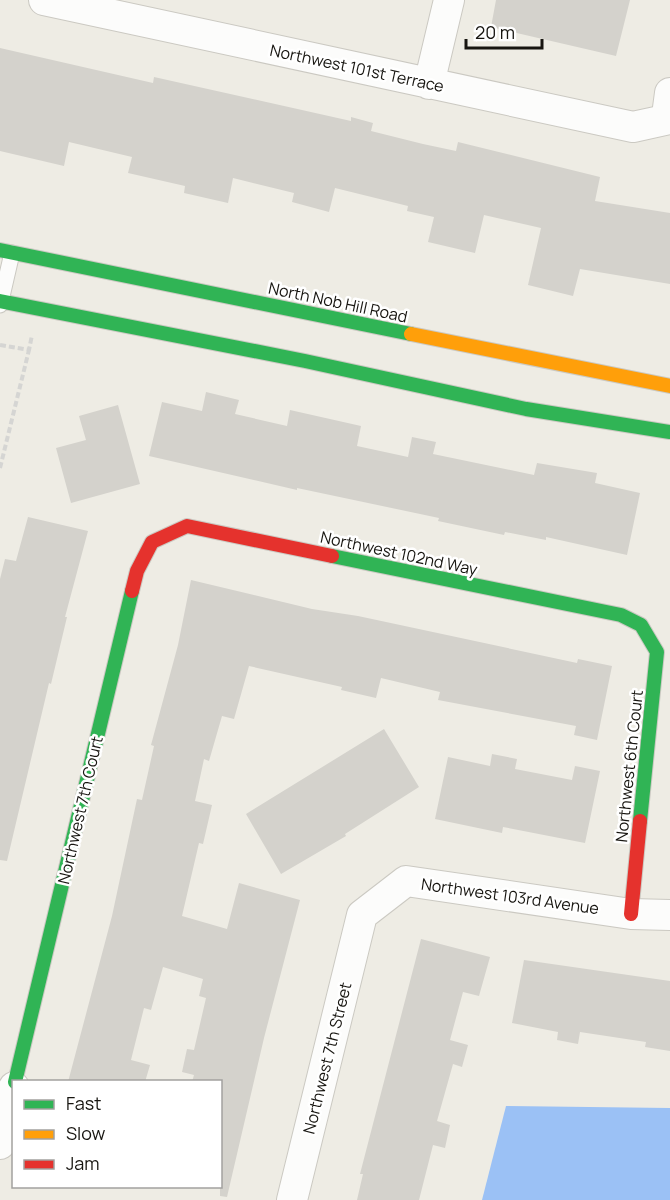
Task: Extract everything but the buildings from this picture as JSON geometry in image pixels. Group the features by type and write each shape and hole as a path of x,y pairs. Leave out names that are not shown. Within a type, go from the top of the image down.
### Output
{"street":[{"name":"Northwest 101st Terrace","path":"44,0 633,127 670,119"},
{"path":"429,84 449,0"},
{"path":"670,93 668,108 670,115"},
{"name":"North Nob Hill Road","path":"6,251 670,386"},
{"path":"0,302 305,361 526,409 670,432"},
{"name":"Northwest 102nd Way","path":"152,542 187,526 621,615 641,625"},
{"name":"Northwest 7th Court","path":"15,1080 137,571 152,542"},
{"name":"Northwest 6th Court","path":"631,914 657,652 641,625"},
{"name":"Northwest 103rd Avenue","path":"362,915 406,881 631,914 670,915"},
{"name":"Northwest 7th Street","path":"292,1200 362,915"},
{"path":"0,1144 12,1095"}],"lane":[{"path":"0,302 6,251"}],"path":[{"path":"0,468 33,333"},
{"path":"0,345 29,350"}],"water":[{"path":"506,1106 670,1108 670,1200 482,1200"}],"traffic: fast":[{"path":"0,250 411,334"},
{"path":"0,301 305,361 526,409 670,432"},
{"path":"332,556 621,615 641,625 657,652 640,821"},
{"path":"15,1080 132,591"}],"traffic: slow":[{"path":"411,334 670,386"}],"traffic: jam":[{"path":"132,591 137,571 152,542 187,526 332,556"},
{"path":"631,914 640,821"}]}
